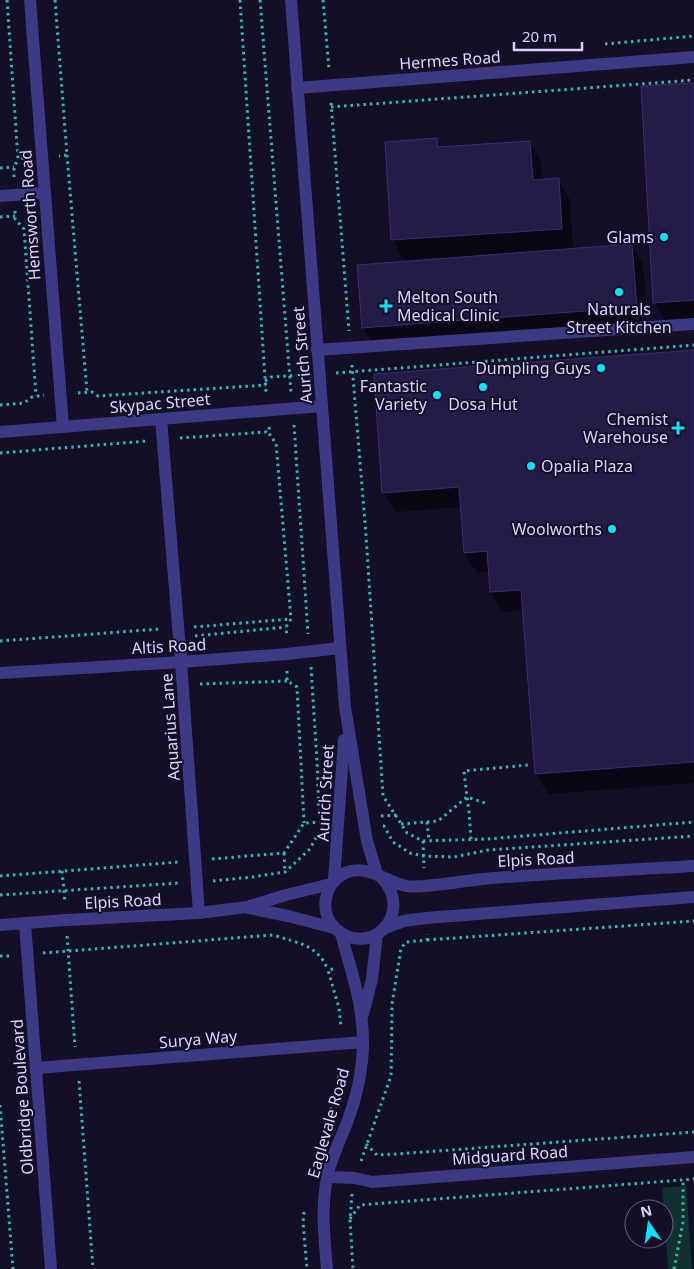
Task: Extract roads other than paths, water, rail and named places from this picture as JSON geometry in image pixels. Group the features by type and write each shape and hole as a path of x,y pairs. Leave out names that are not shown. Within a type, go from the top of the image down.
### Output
{"street":[{"name":"Hemsworth Road","path":"30,0 62,427"},
{"name":"Aurich Street","path":"290,0 345,707 353,766 367,842 379,876"},
{"name":"Hermes Road","path":"297,88 694,58"},
{"path":"0,196 44,193"},
{"path":"318,350 694,324"},
{"name":"Skypac Street","path":"0,432 322,406"},
{"name":"Aquarius Lane","path":"161,419 182,662 199,913"},
{"name":"Altis Road","path":"0,673 182,662 340,648"},
{"name":"Aurich Street","path":"333,882 339,820 345,707"},
{"name":"Elpis Road","path":"379,876 407,886 425,886 491,878 694,866"},
{"path":"381,931 390,920 394,911 392,893 379,876 364,870 346,872 333,882 327,893 325,902 328,920 338,931 359,939 369,938 404,921 426,918 694,897"},
{"name":"Elpis Road","path":"0,925 199,913 247,907 333,882"},
{"name":"Elpis Road","path":"247,907 288,916 338,931"},
{"name":"Oldbridge Boulevard","path":"25,923 52,1269"},
{"name":"Eaglevale Road","path":"338,931 350,964 363,1017"},
{"name":"Eaglevale Road","path":"327,1269 324,1222 328,1177 358,1088 363,1042 363,1017 381,931"},
{"name":"Surya Way","path":"36,1068 363,1042"},
{"name":"Midguard Road","path":"328,1177 355,1178 372,1182 694,1157"}],"place":[{"name":"Glams","path":"664,237"},
{"name":"Naturals Street Kitchen","path":"619,292"},
{"name":"Melton South Medical Clinic","path":"386,306"},
{"name":"Dumpling Guys","path":"601,368"},
{"name":"Dosa Hut","path":"483,387"},
{"name":"Fantastic Variety","path":"437,395"},
{"name":"Chemist Warehouse","path":"678,428"},
{"name":"Opalia Plaza","path":"531,466"},
{"name":"Woolworths","path":"612,529"}]}
